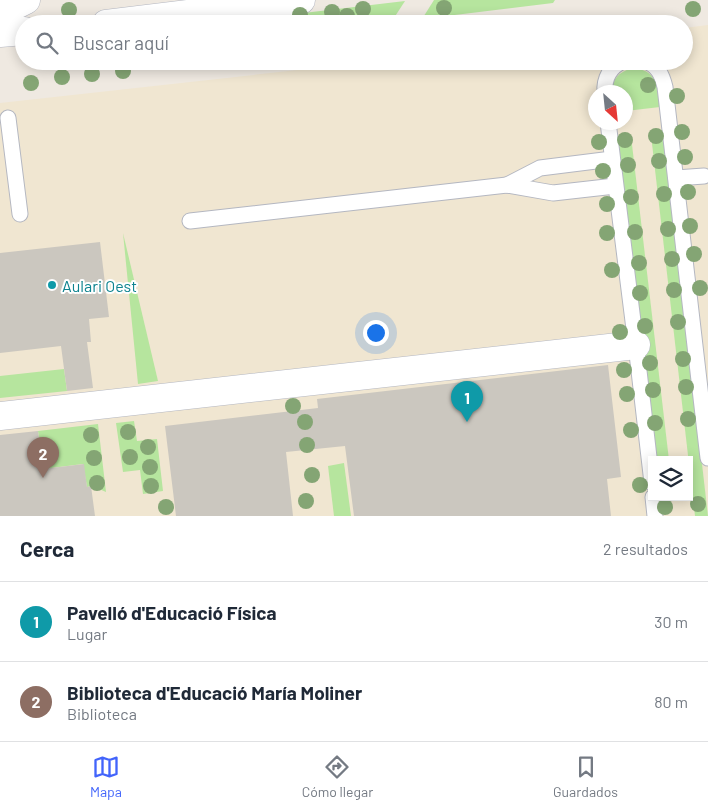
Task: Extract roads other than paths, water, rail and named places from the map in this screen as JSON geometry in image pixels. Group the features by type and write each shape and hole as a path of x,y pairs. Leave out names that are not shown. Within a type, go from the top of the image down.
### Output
{"street":[{"path":"0,13 26,0"},
{"path":"179,15 300,0"},
{"path":"0,33 15,32"},
{"path":"0,416 636,345"}],"lane":[{"path":"604,85 612,70"},
{"path":"658,70 662,77 669,117 708,458"},
{"path":"8,118 20,214"},
{"path":"609,130 649,456"},
{"path":"507,185 540,168 612,159"},
{"path":"676,178 704,176"},
{"path":"190,221 507,185 553,193 615,186"},
{"path":"653,501 655,516"}],"place":[{"name":"Aulari Oest","path":"52,285"},
{"name":"Pavelló d'Educació Física","path":"467,422"},
{"name":"Biblioteca d'Educació María Moliner","path":"43,478"}]}
